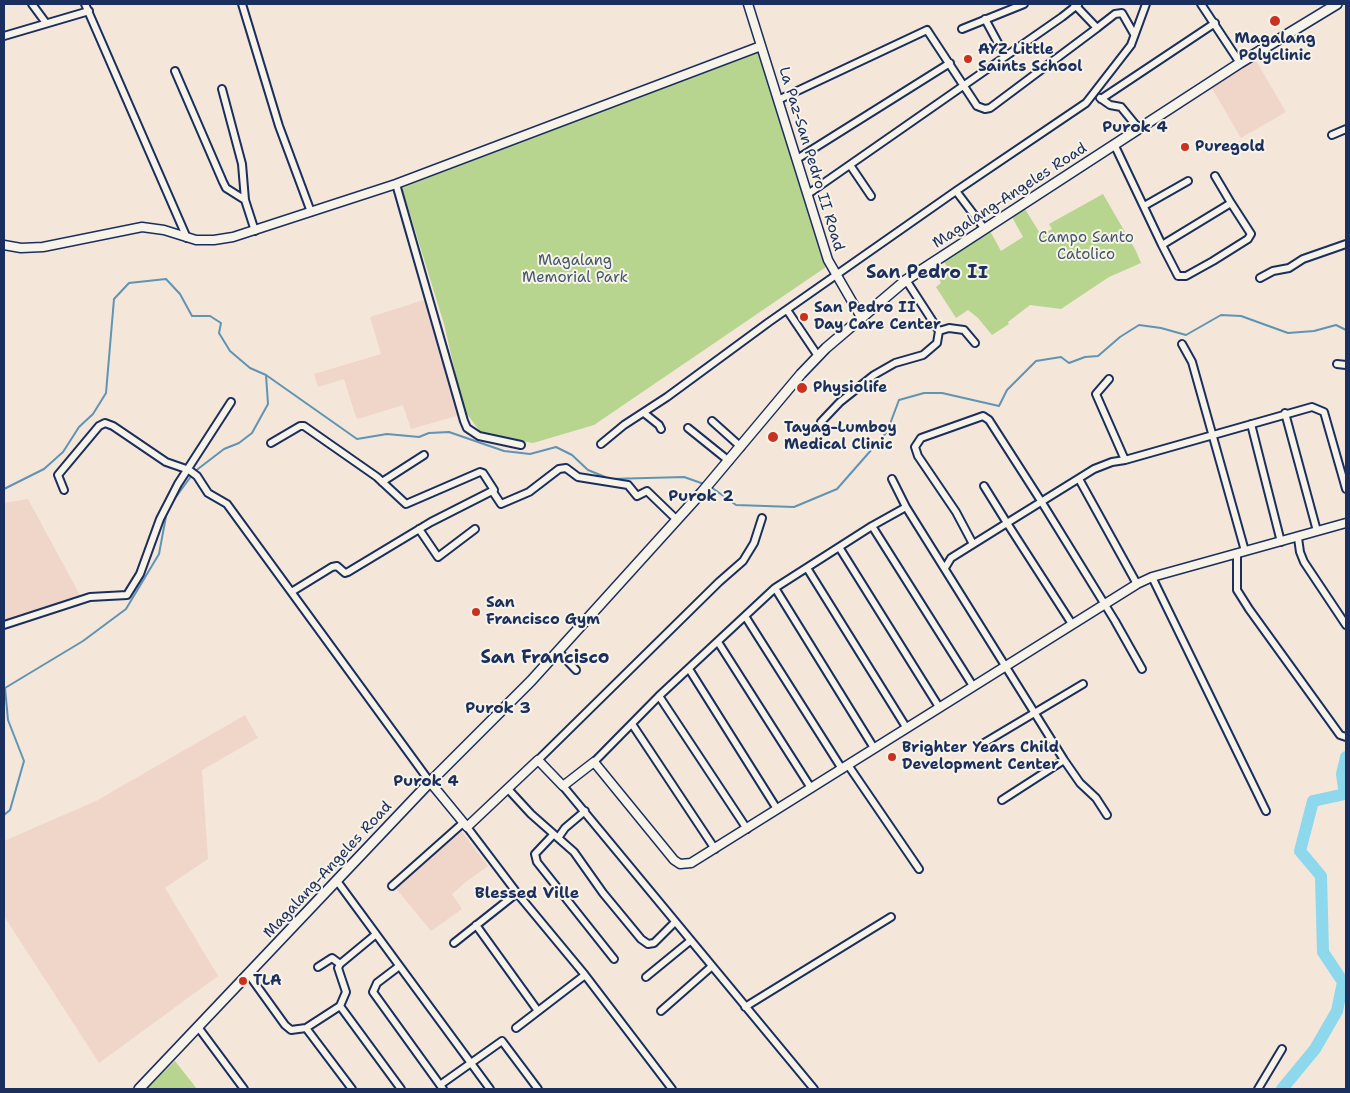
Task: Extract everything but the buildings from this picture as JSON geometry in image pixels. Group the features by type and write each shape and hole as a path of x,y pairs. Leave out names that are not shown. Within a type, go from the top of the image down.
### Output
{"main road":[{"name":"Magalang-Angeles Road","path":"139,1089 430,782 558,651 702,492 818,356 906,280 1240,63 1337,4"}],"street":[{"path":"32,4 46,23"},
{"path":"85,4 187,238"},
{"path":"242,4 279,126 311,212"},
{"name":"La Paz-San Pedro II Road","path":"748,4 826,254 836,276 862,317"},
{"path":"962,29 1024,4"},
{"path":"808,194 965,86 1076,4 1097,28"},
{"path":"602,444 624,425 644,413 956,190 1086,103 1096,94 1102,80 1125,53 1146,4"},
{"path":"1202,4 1240,63"},
{"path":"4,36 89,11"},
{"path":"778,100 924,30 930,32 978,106 985,109 990,108 1120,12 1134,34"},
{"path":"985,19 1005,56"},
{"path":"1101,99 1215,23"},
{"path":"4,245 38,248 142,227 164,230 187,238 222,240 255,231 396,184 761,46"},
{"path":"797,159 950,63"},
{"path":"175,71 226,188 245,200"},
{"path":"222,89 242,164 245,200 255,231"},
{"path":"1096,94 1110,105 1121,107 1138,129"},
{"path":"1332,136 1346,128"},
{"path":"1114,144 1162,245 1177,274 1182,277 1245,241 1250,236 1250,232 1215,176"},
{"path":"850,165 871,196"},
{"path":"1144,206 1188,182"},
{"path":"396,184 467,428 479,436 521,445"},
{"path":"956,190 984,228"},
{"path":"1162,245 1231,203"},
{"path":"1260,278 1273,271 1289,268 1304,259 1346,244"},
{"path":"821,422 840,402 874,375 895,363 926,352 937,343 939,331 906,280"},
{"path":"787,310 818,356"},
{"path":"939,331 949,328 964,330 975,342"},
{"path":"1182,344 1192,362 1245,551"},
{"path":"1337,364 1346,364"},
{"path":"1109,379 1096,394 1125,460"},
{"path":"4,625 90,597 127,595 140,574 160,519 178,484 231,402"},
{"path":"945,568 951,558 1041,501 1105,465 1212,436 1285,413 1312,407 1324,412 1346,490"},
{"path":"644,413 659,425 661,429"},
{"path":"1285,413 1318,531"},
{"path":"973,544 956,512 918,456 916,444 921,438 976,418 986,417 1041,501 1103,604 1115,620 1142,669"},
{"path":"712,421 740,447"},
{"path":"64,490 58,475 99,426 105,423 113,426 166,462 188,470 197,476 213,498 227,504 430,782 585,976 672,1089"},
{"path":"1251,424 1281,542"},
{"path":"271,443 300,426 304,426 382,482 408,504 480,472 483,473 501,504 529,492 560,469 566,468 578,477 628,485 637,496 647,491 677,520"},
{"path":"688,428 729,461"},
{"path":"382,482 424,455"},
{"path":"892,479 906,507 1064,760 1080,783 1096,798 1107,815"},
{"path":"1079,479 1136,584"},
{"path":"984,486 1072,624"},
{"path":"292,591 332,567 339,566 344,573 348,572 419,529 493,492"},
{"path":"563,786 594,762 659,696 775,588 872,526 906,507"},
{"path":"392,886 508,789 719,582 743,561 754,543 762,518"},
{"path":"594,762 674,860 680,864 691,863 715,850 906,727 1136,584 1152,577 1298,538 1346,523"},
{"path":"872,526 973,686"},
{"path":"419,529 438,556 475,529"},
{"path":"1298,538 1304,562 1346,625"},
{"path":"839,548 940,707"},
{"path":"1237,553 1237,590 1307,692 1340,734 1346,737"},
{"path":"807,568 906,727"},
{"path":"1152,577 1266,811"},
{"path":"775,588 874,748"},
{"path":"745,616 845,767 919,869"},
{"path":"718,642 811,788"},
{"path":"558,651 576,670"},
{"path":"689,669 777,809"},
{"path":"979,746 1083,684"},
{"path":"659,696 747,829"},
{"path":"632,724 715,850"},
{"path":"538,760 585,811 811,1088"},
{"path":"1002,800 1064,760"},
{"path":"508,789 555,836 574,852 603,893 648,944 657,941 675,922"},
{"path":"585,811 535,854 537,862 614,959"},
{"path":"337,882 375,936 490,1089"},
{"path":"454,943 517,893"},
{"path":"744,1007 891,917"},
{"path":"476,925 538,1011"},
{"path":"249,975 285,1025 291,1030 306,1028 340,1006 346,992 338,968 340,964 375,936"},
{"path":"646,977 690,941"},
{"path":"318,967 332,958 340,964"},
{"path":"398,967 377,983 373,992 441,1087 502,1041 538,1089"},
{"path":"661,1011 711,967"},
{"path":"516,1028 585,976"},
{"path":"340,1006 401,1089"},
{"path":"198,1028 244,1089"},
{"path":"306,1028 352,1089"},
{"path":"1258,1089 1282,1049"}],"shaded area":[{"path":"1255,59 1286,112 1241,138 1210,85"},
{"path":"424,300 460,415 411,429 403,405 358,419 344,379 318,387 314,374 381,354 370,317"},
{"path":"28,499 82,599 4,626 4,503"},
{"path":"245,715 258,738 202,770 208,859 165,888 218,976 99,1063 4,916 4,841 96,801"},
{"path":"459,828 488,866 452,894 462,909 431,931 394,886"}],"green space":[{"name":"Magalang Memorial Park","path":"758,51 826,267 594,425 533,443 482,434 464,410 444,324 402,188"},
{"name":"Campo Santo Catolico","path":"1103,194 1141,263 1109,277 1061,309 1030,305 1008,322 1009,324 992,335 978,318 968,310 956,318 936,287 941,283 939,279 950,271 944,262 990,231 1001,251 1023,237 1012,217 1025,209 1041,235 1052,229 1049,224"},
{"path":"175,1061 197,1089 146,1089"}],"waterway":[{"path":"4,489 44,469 63,452 79,427 93,414 106,393 114,299 129,283 166,279 180,294 192,316 210,316 221,323 219,333 230,351 250,368 266,375 357,439 387,434 419,437 429,433 449,432 504,451 530,454 556,447 572,455 588,470 610,479 684,477 704,484"},
{"path":"711,487 736,505 794,507 837,489 887,432 899,400 924,393 942,393 999,406 1007,390 1036,361 1061,357 1069,363 1085,357 1098,356 1120,337 1139,325 1161,328 1186,335 1221,315 1241,316 1288,333 1314,331 1336,325 1346,330"},
{"path":"194,472 224,449 239,443 252,433 268,404 266,375"},
{"path":"170,505 192,475"},
{"path":"4,815 10,810 24,761 8,720 5,688 83,641 126,609 159,554 167,511"},
{"path":"1282,1089 1315,1049 1337,1011 1343,982 1323,952 1321,876 1300,851 1313,801 1345,794 1342,774 1346,757"}],"place":[{"name":"Magalang Polyclinic","path":"1275,21"},
{"name":"AYZ Little Saints School","path":"968,59"},
{"name":"Puregold","path":"1185,147"},
{"name":"San Pedro II Day Care Center","path":"804,317"},
{"name":"Physiolife","path":"802,388"},
{"name":"Tayag-Lumboy Medical Clinic","path":"773,437"},
{"name":"San Francisco Gym","path":"476,612"},
{"name":"Brighter Years Child Development Center","path":"892,757"},
{"name":"TLA","path":"243,981"}],"district":[{"name":"Purok 4","path":"1135,128"},
{"name":"San Pedro II","path":"927,273"},
{"name":"Purok 2","path":"701,497"},
{"name":"San Francisco","path":"545,658"},
{"name":"Purok 3","path":"498,709"},
{"name":"Purok 4","path":"426,782"},
{"name":"Blessed Ville","path":"527,894"}]}
